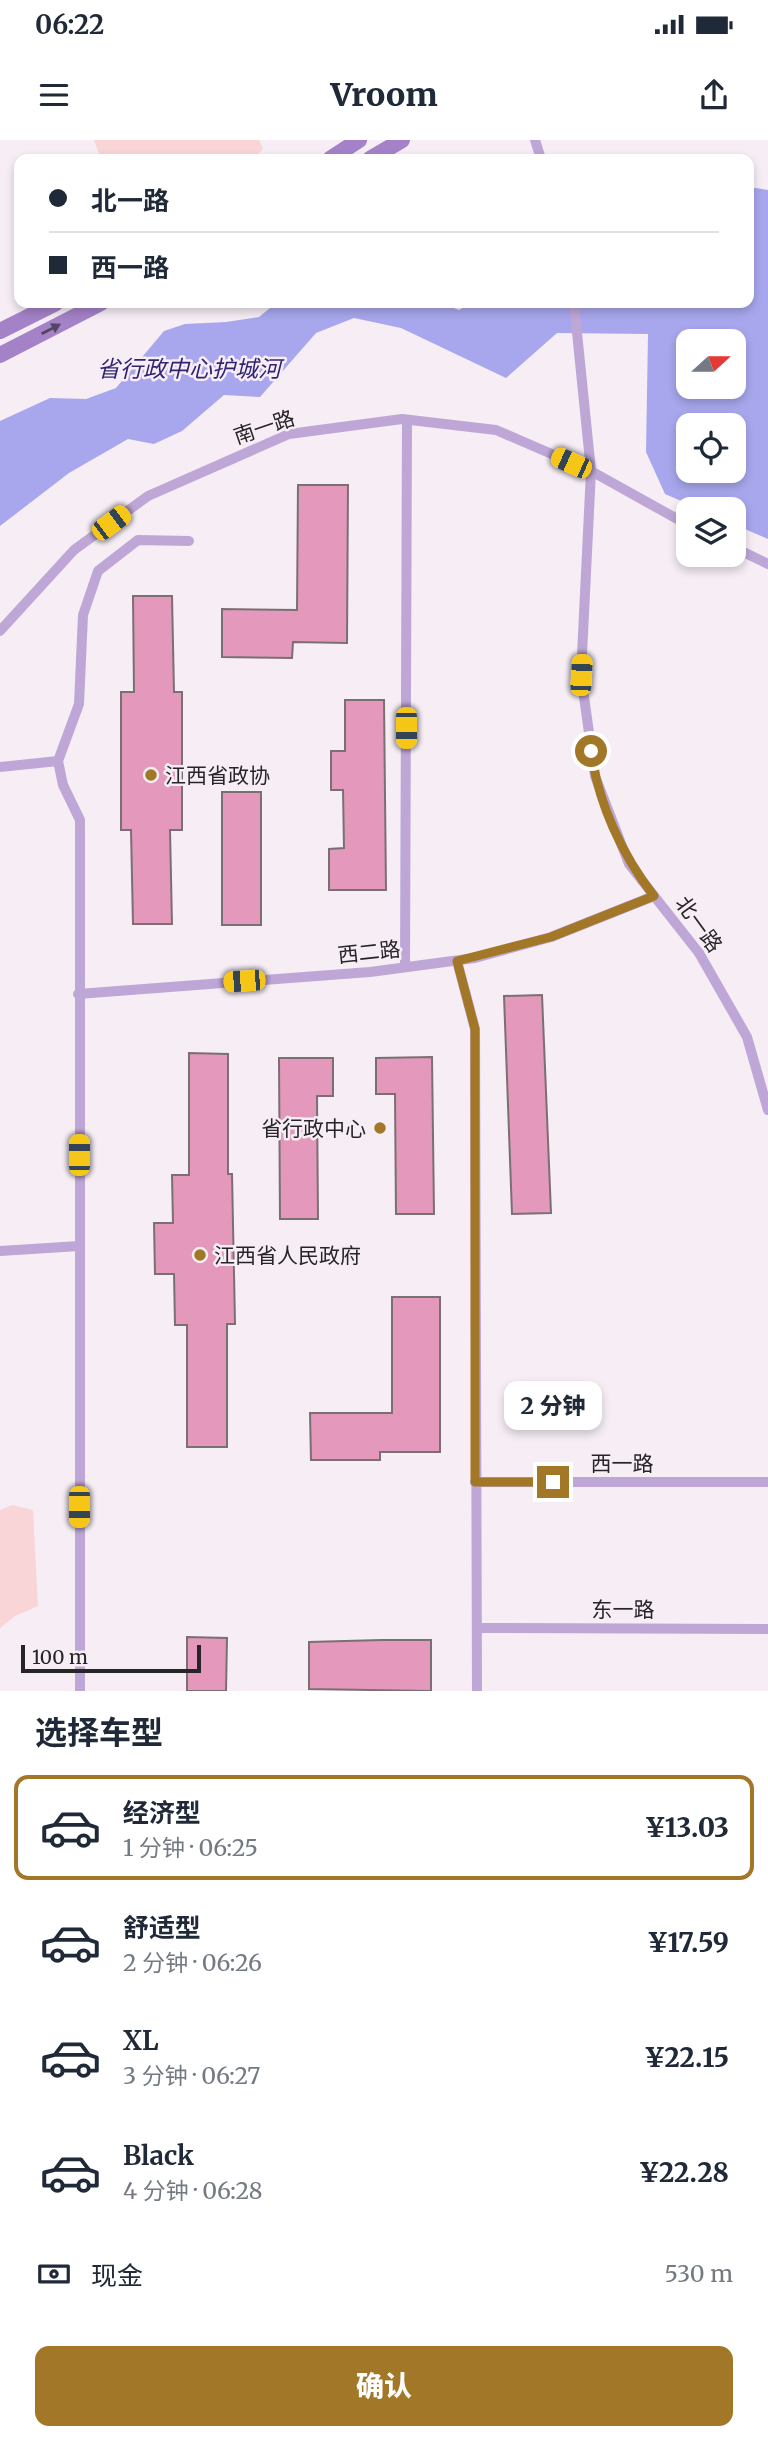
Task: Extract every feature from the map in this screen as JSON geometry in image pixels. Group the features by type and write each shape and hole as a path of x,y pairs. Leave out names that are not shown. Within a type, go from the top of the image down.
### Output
{"main road":[{"path":"338,154 359,140"},
{"path":"378,154 402,140"},
{"path":"0,331 46,308"},
{"path":"0,355 91,308"}],"street":[{"name":"北一路","path":"575,308 592,471 581,675 595,776 629,864 699,953 747,1037 768,1110"},
{"name":"南一路","path":"0,631 74,550 148,496 289,434 407,420 496,430 592,471 676,518"},
{"path":"405,967 407,420"},
{"path":"80,1691 80,820 63,785 58,761 79,704 83,615 98,571 138,541 189,541"},
{"path":"746,553 768,564"},
{"path":"0,767 58,761"},
{"name":"西二路","path":"78,994 457,961 551,937 654,896"},
{"path":"457,961 475,1029 477,1691"},
{"path":"0,1251 79,1246"},
{"name":"西一路","path":"475,1482 768,1482"},
{"name":"东一路","path":"478,1628 768,1629"}],"shaded area":[{"path":"94,140 259,140 263,149 258,154 99,154"},
{"path":"12,1505 33,1510 38,1606 15,1616 0,1628 0,1510"}],"water":[{"name":"省行政中心护城河","path":"754,188 768,190 768,539 746,530 746,497 676,499 665,494 646,452 648,334 557,333 506,378 401,328 354,318 316,333 260,397 224,395 182,431 154,444 128,439 69,473 0,526 0,421 50,398 86,399 116,388 164,331 185,324 259,317 270,308 754,308"}],"building":[{"path":"298,485 348,485 347,643 293,642 292,658 222,657 222,609 297,610"},
{"path":"133,596 172,596 174,692 182,692 182,830 170,830 172,924 133,924 131,830 121,830 121,692 134,692"},
{"path":"345,700 384,700 386,890 329,890 329,849 344,848 343,790 331,790 331,751 345,751"},
{"path":"222,792 261,792 261,925 222,925"},
{"path":"542,995 551,1213 512,1214 504,996"},
{"path":"189,1053 228,1054 228,1174 232,1174 235,1324 227,1324 227,1447 187,1447 187,1325 175,1325 174,1274 155,1274 154,1223 173,1223 172,1175 189,1175"},
{"path":"432,1057 434,1214 396,1214 395,1094 376,1094 376,1058"},
{"path":"279,1058 333,1058 333,1096 317,1096 318,1219 280,1219"},
{"path":"392,1297 440,1297 440,1452 380,1452 380,1460 311,1460 310,1413 392,1413"},
{"path":"187,1637 227,1638 226,1691 187,1691"},
{"path":"431,1640 431,1691 309,1689 309,1642"}],"place":[{"name":"江西省政协","path":"151,775"},
{"name":"省行政中心","path":"380,1128"},
{"name":"江西省人民政府","path":"200,1255"}],"route":[{"path":"553,1482 475,1482 475,1029 457,961 551,937 654,896 629,864 595,776 591,751"}]}
